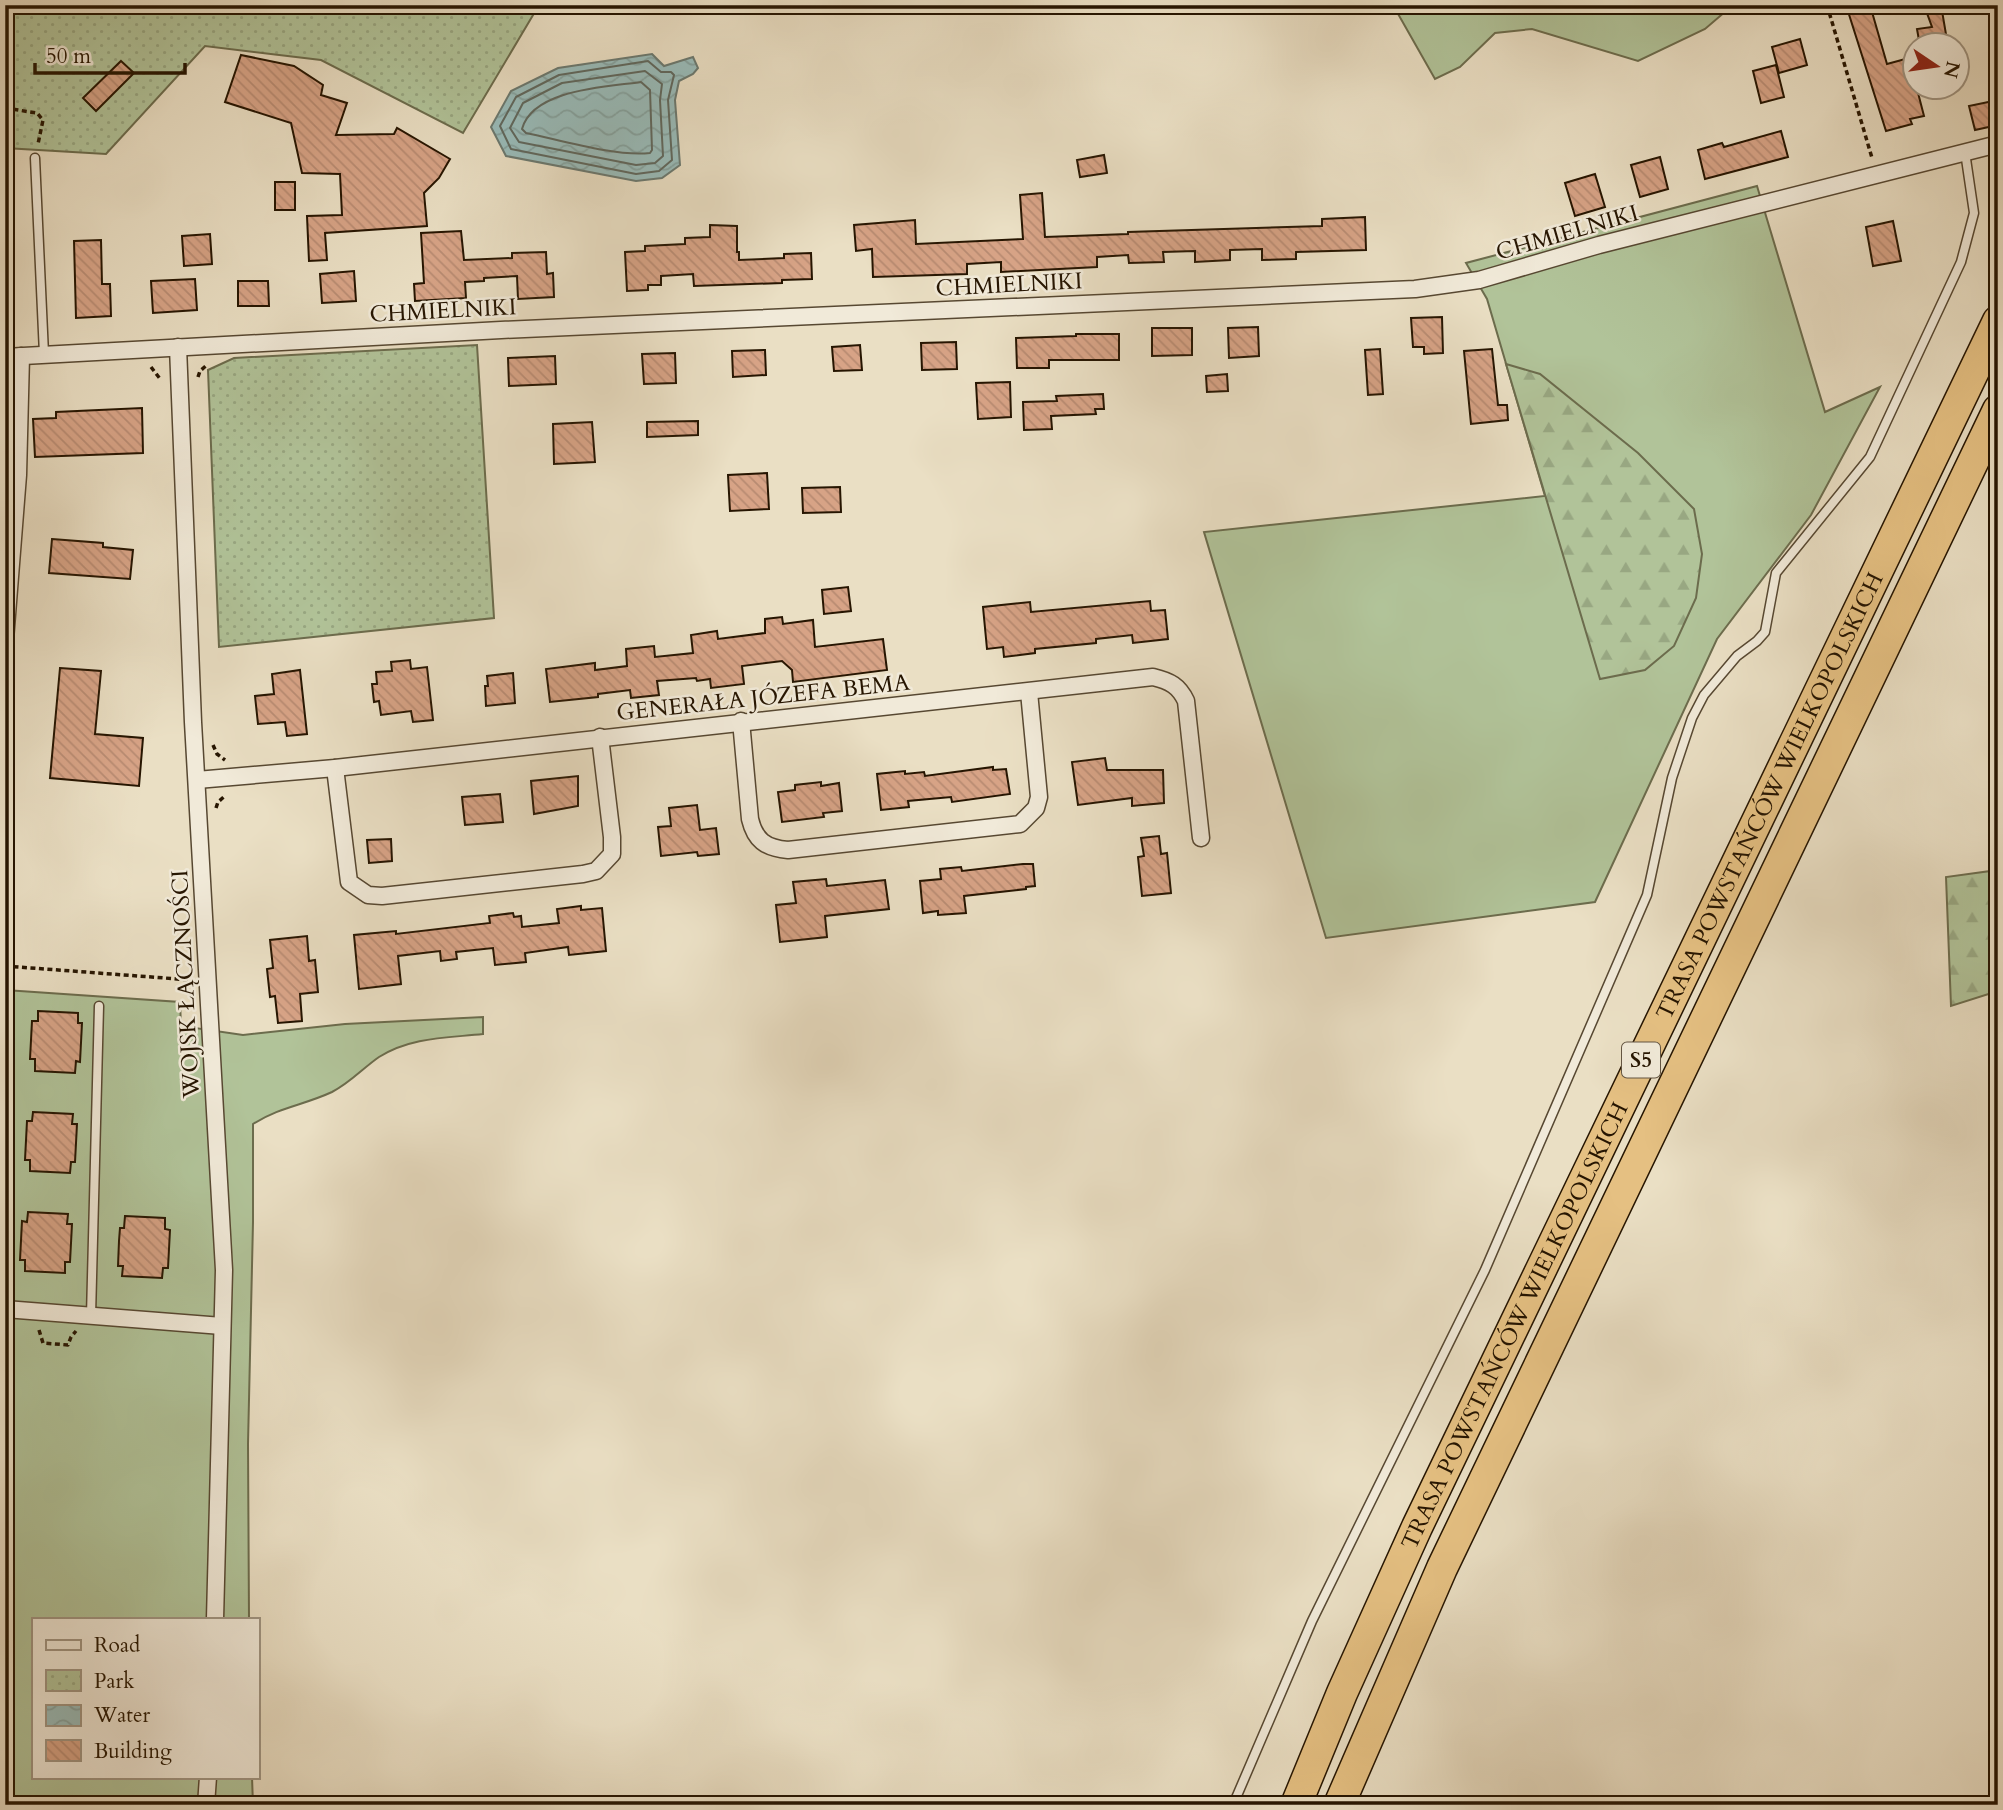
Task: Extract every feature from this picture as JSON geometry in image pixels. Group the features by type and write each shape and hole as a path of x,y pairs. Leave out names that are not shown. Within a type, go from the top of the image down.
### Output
{"highway":[{"name":"TRASA POWSTAŃCÓW WIELKOPOLSKICH","path":"1296,1805 1342,1693 1417,1527 1998,321"},
{"name":"TRASA POWSTAŃCÓW WIELKOPOLSKICH","path":"1339,1805 1471,1507 1998,410"}],"street":[{"name":"CHMIELNIKI","path":"13,356 514,329 1415,289 1479,280 1877,164 1965,152 1998,144"},
{"name":"WOJSK ŁĄCZNOŚCI","path":"178,347 197,780 224,1270 215,1618"},
{"path":"6,630 13,356"},
{"name":"GENERAŁA JÓZEFA BEMA","path":"197,780 335,768 1153,677 1174,684 1186,701 1201,838"},
{"path":"741,722 750,819 754,833 762,844 774,849 788,850 1020,824 1036,808 1039,797 1029,692"},
{"path":"335,768 349,882 368,895 382,896 583,874 596,871 611,854 612,837 600,737"},
{"path":"5,1309 222,1326"},
{"path":"206,1805 208,1778"}],"lane":[{"path":"1233,1805 1312,1620 1485,1270 1647,895 1672,778 1692,718 1703,695 1737,656 1765,632 1776,573 1870,457 1961,262 1974,213 1965,152"},
{"path":"35,158 44,355"},
{"path":"90,1316 99,1006"}],"path":[{"path":"1827,5 1877,164 1861,162"},
{"path":"5,108 37,113 43,120 35,158"},
{"path":"5,813 5,838"},
{"path":"5,966 191,980"}],"green space":[{"path":"5,5 539,5 463,133 321,60 205,46 106,154 5,148"},
{"path":"1393,5 1733,5 1705,29 1638,61 1532,29 1495,33 1460,67 1435,79"},
{"path":"1757,186 1825,412 1880,387 1811,515 1717,639 1595,902 1326,938 1204,532 1545,496 1487,299 1466,263"},
{"path":"477,345 494,618 219,647 208,370 234,358"},
{"path":"1506,364 1540,374 1638,453 1694,509 1702,554 1696,598 1674,646 1645,670 1600,679"},
{"path":"1998,870 1998,991 1951,1006 1946,877"},
{"path":"5,990 180,1002 181,1026 243,1035 345,1024 483,1017 483,1034 416,1042 391,1050 332,1092 253,1124 248,1444 249,1618 32,1618 32,1778 252,1778 253,1805 5,1805"}],"water":[{"path":"652,54 664,66 693,57 698,68 693,74 679,81 675,100 680,165 662,178 636,181 506,156 491,127 511,91 558,68"}],"building":[{"path":"1846,5 1870,5 1887,64 1902,60 1902,102 1920,102 1924,116 1910,119 1912,124 1886,131"},
{"path":"1924,5 1941,5 1946,32 1918,32 1917,29 1932,27"},
{"path":"1800,39 1807,65 1779,73 1772,47"},
{"path":"241,55 294,66 323,85 321,95 347,103 336,135 394,134 397,128 450,159 439,178 424,193 427,226 325,233 327,260 309,261 307,216 342,215 340,174 302,173 291,123 225,102"},
{"path":"121,61 134,73 96,111 83,98"},
{"path":"1776,65 1784,97 1761,103 1753,71"},
{"path":"1998,100 1998,125 1975,130 1969,106"},
{"path":"1781,131 1788,157 1705,179 1698,150 1722,143 1724,147"},
{"path":"1104,155 1107,173 1080,177 1077,160"},
{"path":"1660,157 1668,189 1640,197 1631,165"},
{"path":"1595,174 1605,207 1575,216 1565,183"},
{"path":"275,182 295,182 295,210 275,210"},
{"path":"1042,193 1045,237 1322,226 1322,219 1365,217 1366,250 1296,252 1296,259 1262,260 1262,249 1230,250 1230,260 1195,262 1195,251 1163,252 1164,262 1129,263 1128,255 1097,257 1097,267 1001,272 1001,262 967,264 967,274 873,277 872,249 856,251 854,225 915,220 916,244 1023,239 1020,195"},
{"path":"1893,221 1901,261 1873,266 1866,227"},
{"path":"710,225 737,226 739,260 784,258 784,254 811,253 812,279 782,280 782,283 694,286 693,274 661,276 661,285 648,285 648,290 627,291 625,252 645,251 645,246 685,244 685,238 710,237"},
{"path":"461,231 464,260 512,258 512,253 546,252 547,274 553,273 554,297 518,299 517,276 465,282 466,298 415,301 414,284 424,283 421,233"},
{"path":"210,234 212,264 184,266 182,236"},
{"path":"101,240 102,284 110,284 111,316 76,318 74,241"},
{"path":"354,271 356,301 322,303 320,274"},
{"path":"195,279 197,310 153,313 151,281"},
{"path":"238,281 268,281 269,306 238,306"},
{"path":"1442,317 1443,353 1424,354 1424,347 1413,347 1411,318"},
{"path":"1258,327 1259,356 1229,358 1228,328"},
{"path":"1152,328 1192,328 1192,355 1152,356"},
{"path":"1119,334 1119,360 1049,360 1049,368 1017,368 1016,338"},
{"path":"956,342 957,369 922,370 921,343"},
{"path":"860,345 862,370 834,371 832,347"},
{"path":"1380,349 1383,394 1368,395 1365,350"},
{"path":"1492,349 1498,405 1507,405 1508,420 1471,424 1464,351"},
{"path":"765,350 766,375 733,377 732,351"},
{"path":"675,353 676,383 644,384 642,354"},
{"path":"555,356 556,384 509,386 508,358"},
{"path":"1227,374 1228,391 1207,392 1206,376"},
{"path":"1010,382 1011,417 978,419 976,383"},
{"path":"1103,394 1104,409 1095,409 1096,414 1051,416 1052,429 1024,430 1023,402 1057,401 1056,396"},
{"path":"142,408 143,453 35,457 33,419 56,418 56,412"},
{"path":"698,421 698,435 647,437 647,422"},
{"path":"592,422 595,462 554,464 553,424"},
{"path":"767,473 769,509 730,511 728,475"},
{"path":"840,487 841,512 803,513 802,488"},
{"path":"52,539 103,543 103,547 133,550 130,579 49,573"},
{"path":"848,587 851,611 824,614 822,590"},
{"path":"1150,601 1151,611 1165,610 1168,639 1133,643 1132,635 1096,639 1096,643 1035,649 1035,653 1004,657 1003,647 987,649 983,607 1030,602 1031,612"},
{"path":"782,617 783,624 813,620 815,647 883,639 887,670 793,682 792,670 782,661 742,666 744,684 711,688 710,679 657,681 659,695 631,698 630,690 598,694 598,697 550,702 546,669 595,663 595,670 627,666 626,649 654,646 655,657 693,653 691,635 717,631 718,639 765,633 765,619"},
{"path":"410,660 411,669 427,667 433,720 413,722 411,711 381,715 379,701 374,702 372,684 377,684 376,672 392,671 391,662"},
{"path":"60,668 101,671 95,734 143,738 139,786 50,778"},
{"path":"300,670 307,734 287,736 285,722 258,724 255,696 274,694 272,674"},
{"path":"513,673 515,703 486,706 487,676"},
{"path":"1105,758 1107,770 1163,770 1164,803 1132,806 1132,798 1078,805 1072,762"},
{"path":"993,767 993,770 1006,769 1010,794 952,802 951,797 908,801 909,807 881,810 877,774 905,771 905,774 924,772 925,776"},
{"path":"578,776 578,806 534,814 531,781"},
{"path":"821,782 821,786 839,783 842,811 823,813 824,817 782,822 778,792 795,790 795,785"},
{"path":"500,794 503,822 465,825 462,797"},
{"path":"697,805 700,830 716,828 719,854 698,856 697,852 661,856 658,827 671,826 669,808"},
{"path":"1159,836 1161,854 1167,853 1171,893 1142,896 1138,857 1144,856 1141,838"},
{"path":"391,839 392,861 369,863 367,840"},
{"path":"1033,864 1035,886 964,896 966,913 923,913 920,881 941,879 940,869 961,867 962,871"},
{"path":"826,879 827,886 885,880 889,909 825,916 827,937 780,942 776,905 796,903 793,882"},
{"path":"581,906 581,910 602,908 606,951 569,955 568,947 525,953 526,962 495,965 493,948 456,952 457,959 441,961 440,951 398,956 401,984 359,989 354,935 396,931 396,934 490,923 489,916 513,913 514,917 521,916 522,927 559,923 557,909"},
{"path":"307,936 309,961 315,960 318,992 300,994 302,1021 278,1023 275,996 270,997 267,969 273,968 270,940"},
{"path":"38,1011 78,1013 78,1023 82,1023 80,1062 76,1061 75,1073 35,1071 35,1059 30,1059 32,1021 38,1021"},
{"path":"33,1112 73,1114 72,1124 77,1124 75,1162 71,1162 70,1173 30,1171 30,1160 25,1160 27,1121 32,1121"},
{"path":"28,1212 68,1214 67,1224 72,1224 70,1262 65,1262 65,1273 25,1271 25,1260 20,1260 22,1221 27,1222"},
{"path":"125,1216 165,1218 165,1229 170,1230 168,1268 163,1268 162,1278 122,1276 123,1266 118,1266 119,1241"}]}
